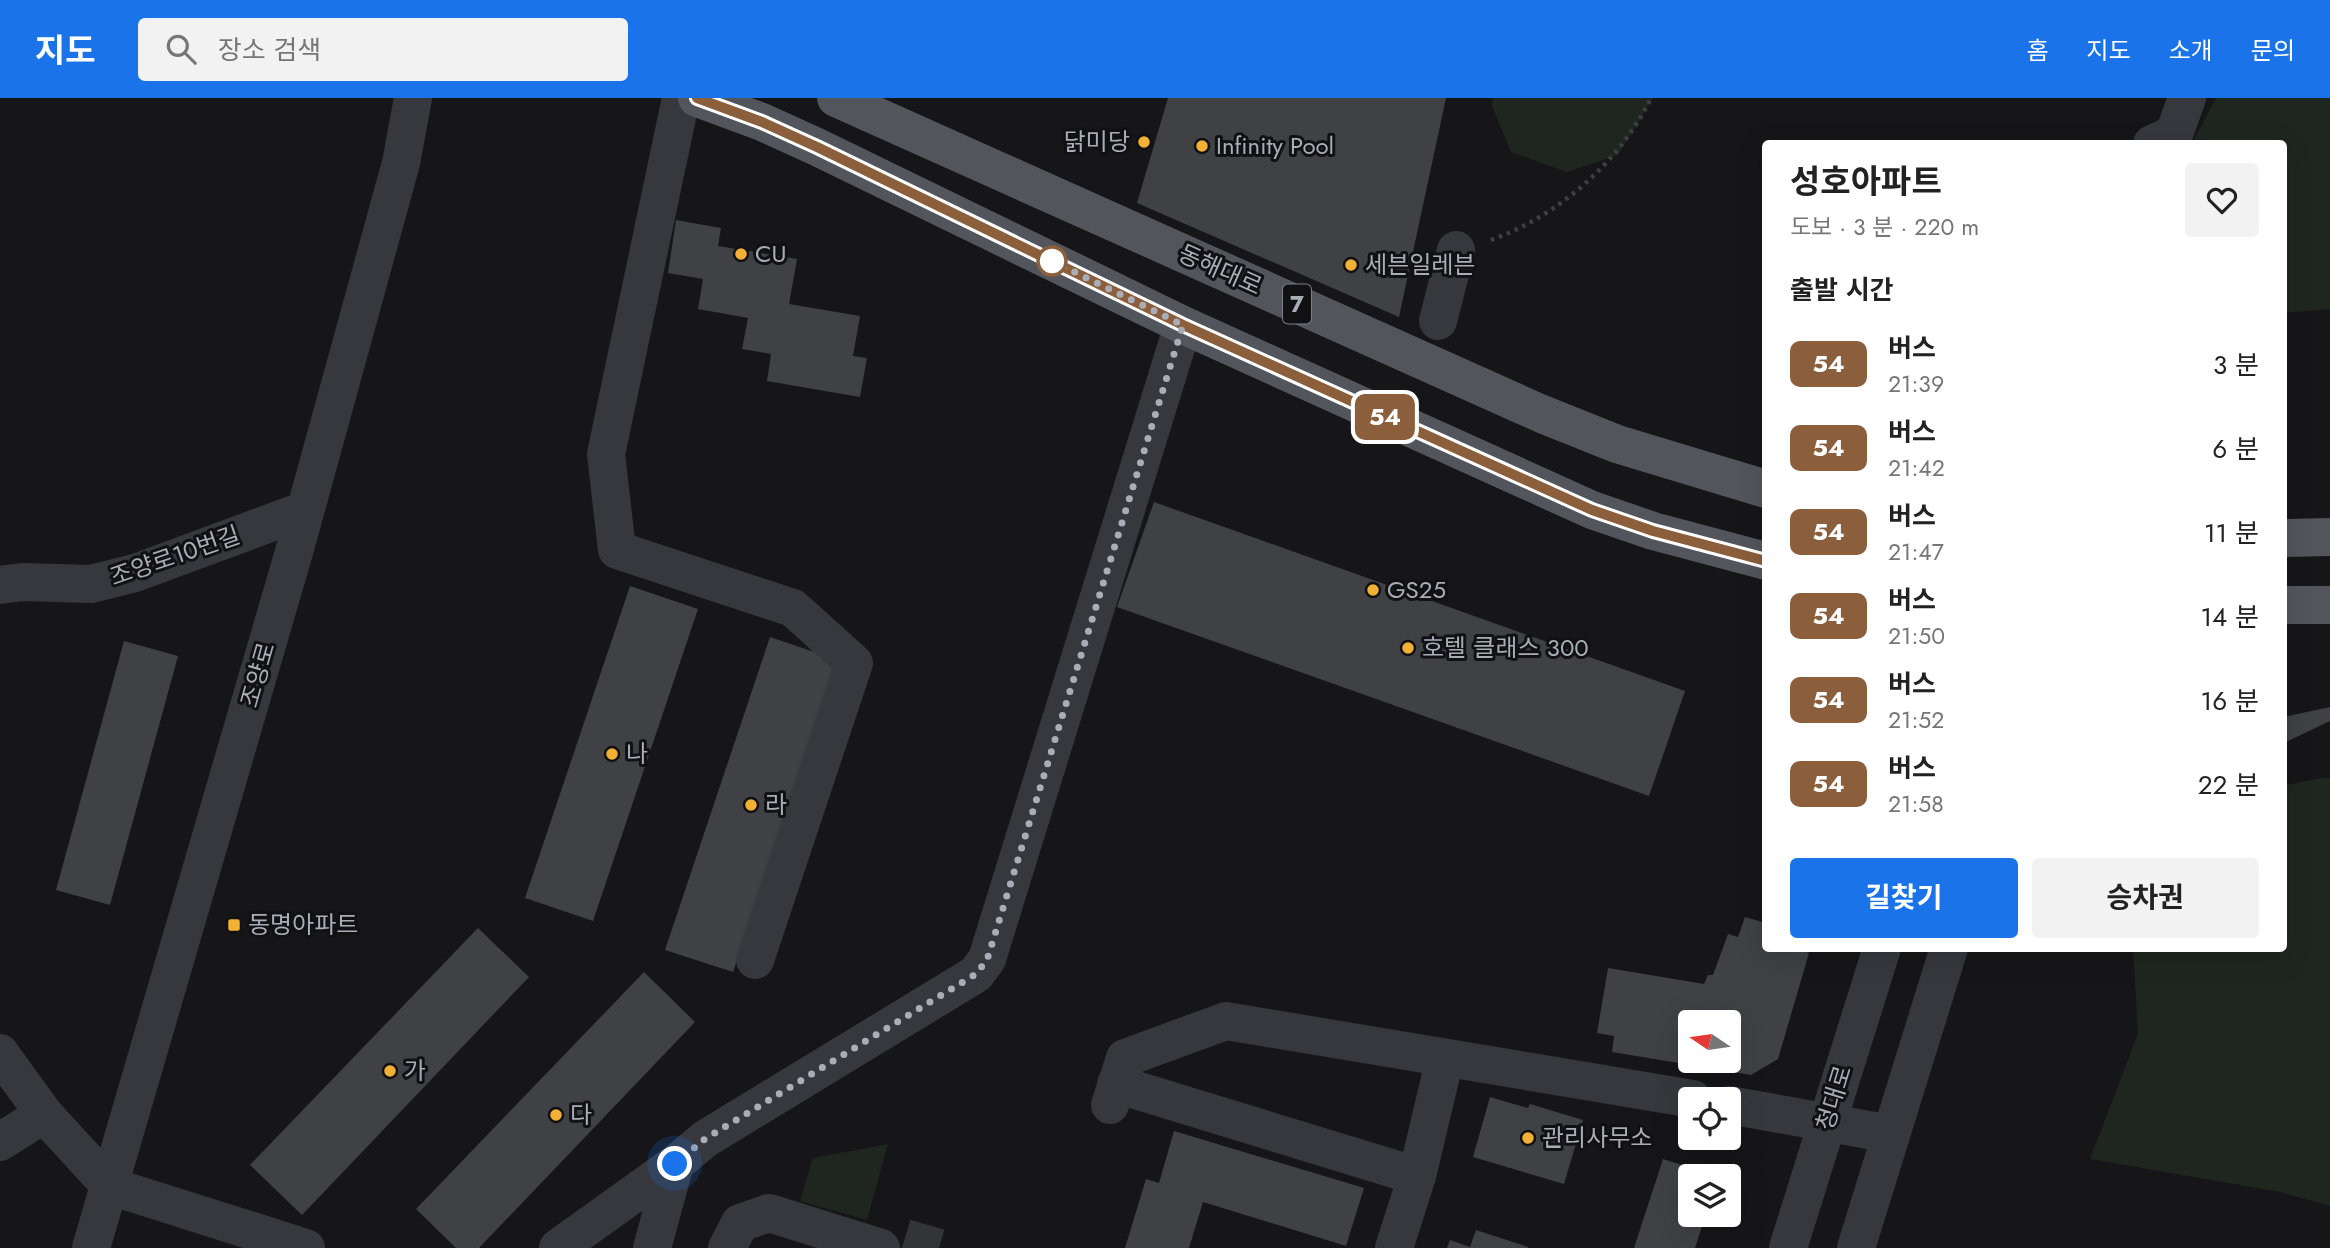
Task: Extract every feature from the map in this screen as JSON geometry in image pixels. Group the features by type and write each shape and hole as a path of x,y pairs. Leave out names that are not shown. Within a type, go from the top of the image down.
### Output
{"main road":[{"path":"697,98 762,122 817,147 1183,325 1592,510 1757,564"},
{"name":"동해대로","path":"836,98 1542,414 1617,444 1762,488"},
{"path":"2287,538 2330,537"},
{"path":"2287,605 2330,605"}],"street":[{"name":"조양로","path":"91,1248 305,510 401,163 413,98"},
{"path":"681,98 606,454 617,550 793,608 854,663 755,960"},
{"path":"2161,140 2174,134 2187,98"},
{"path":"1438,321 1456,250"},
{"path":"558,1248 675,1164 705,1139 976,974 987,960 1183,325"},
{"name":"조양로10번길","path":"0,585 23,582 91,584 135,573 305,510"},
{"name":"청대로","path":"1788,1248 1881,952"},
{"path":"1856,1248 1949,952"},
{"path":"1417,1176 1113,1094 1125,1058 1226,1021 1678,1097"},
{"path":"0,1053 44,1114 110,1185 306,1248"},
{"path":"1394,1248 1417,1176 1446,1058"},
{"path":"1741,1107 1891,1134"},
{"path":"0,1142 44,1114"},
{"path":"652,1248 675,1164"},
{"path":"727,1248 740,1223 769,1213 881,1248"}],"path":[{"path":"1456,250 1515,231 1552,211 1606,162 1629,134 1651,98"}],"shaded area":[{"path":"1493,98 1653,98 1618,155 1567,172 1511,152 1492,106"},
{"path":"2216,98 2330,98 2330,309 2287,313 2287,140 2194,140"},
{"path":"2330,778 2330,1206 2280,1192 2090,1159 2138,1034 2133,952 2287,952 2287,784"},
{"path":"888,1144 867,1220 800,1201 813,1158"}],"building":[{"path":"1168,98 1446,98 1399,317 1137,203"},
{"path":"676,220 721,228 718,246 797,259 789,304 860,316 853,356 867,358 860,397 767,381 771,354 742,349 748,318 698,309 703,279 668,273"},
{"path":"1154,502 1685,691 1649,796 1117,607"},
{"name":"나","path":"630,586 698,609 593,921 525,898"},
{"name":"라","path":"770,637 838,660 733,972 665,950"},
{"path":"124,641 178,656 110,905 56,890"},
{"path":"2330,707 2330,721 2287,742 2287,716"},
{"path":"1745,917 1762,922 1762,952 1809,953 1778,1059 1751,1075 1739,1073 1741,1010 1678,1010 1678,1063 1612,1052 1614,1036 1597,1033 1608,968 1704,984 1708,975 1713,975 1728,934 1738,937"},
{"name":"가","path":"478,928 529,977 302,1215 250,1165"},
{"name":"다","path":"644,972 695,1022 479,1248 456,1248 416,1209"},
{"name":"관리사무소","path":"1490,1097 1528,1108 1530,1104 1583,1120 1564,1184 1473,1157"},
{"path":"1174,1131 1364,1188 1346,1246 1203,1202 1189,1248 1125,1248 1146,1179 1159,1183"},
{"path":"1663,1159 1679,1164 1678,1227 1702,1227 1695,1248 1634,1248"},
{"path":"1476,1230 1528,1248 1447,1248 1450,1240 1470,1247"}],"tunnel":[{"path":"905,1238 939,1248"}],"bus line":[{"name":"54","path":"697,98 762,122 817,147 1183,325 1592,510 1622,522 1762,560"}],"place":[{"name":"닭미당","path":"1144,142"},
{"name":"Infinity Pool","path":"1202,146"},
{"name":"CU","path":"741,254"},
{"name":"세븐일레븐","path":"1351,265"},
{"name":"GS25","path":"1373,590"},
{"name":"호텔 클래스 300","path":"1408,648"},
{"name":"나","path":"612,754"},
{"name":"라","path":"751,805"},
{"name":"동명아파트","path":"234,925"},
{"name":"가","path":"390,1071"},
{"name":"다","path":"556,1115"},
{"name":"관리사무소","path":"1528,1138"}],"route":[{"path":"675,1164 705,1139 976,974 987,960 1183,325 1052,261"}]}
